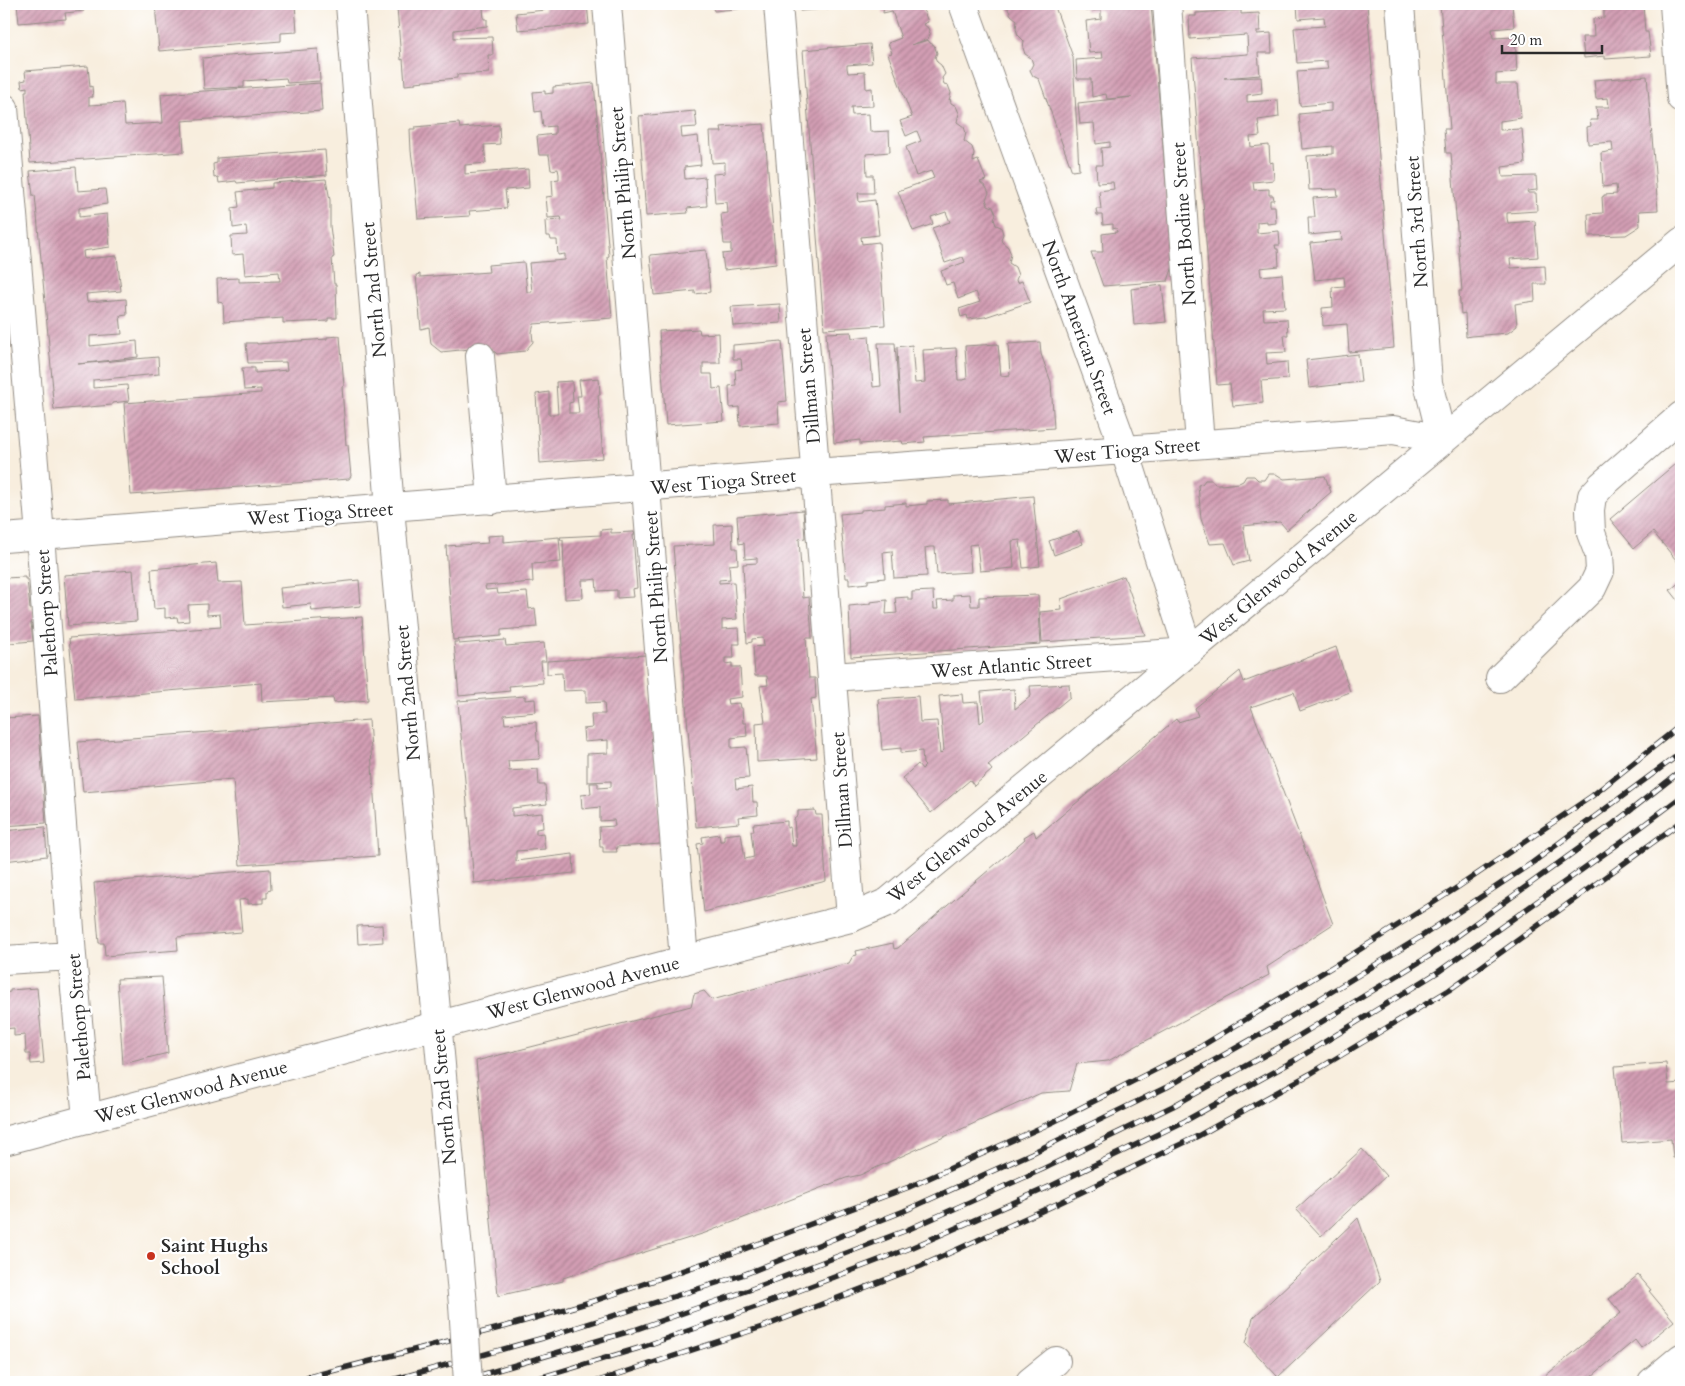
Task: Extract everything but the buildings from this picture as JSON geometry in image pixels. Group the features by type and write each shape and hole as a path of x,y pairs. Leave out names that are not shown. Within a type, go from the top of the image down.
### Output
{"street":[{"name":"North 2nd Street","path":"350,4 390,508 463,1306 468,1382"},
{"name":"North Philip Street","path":"608,4 684,960"},
{"name":"Dillman Street","path":"778,4 851,918"},
{"name":"North American Street","path":"962,4 1125,451 1189,652"},
{"name":"North Bodine Street","path":"1167,4 1200,444"},
{"name":"North 3rd Street","path":"1400,4 1428,384 1442,439"},
{"path":"1674,4 1681,98"},
{"name":"Palethorp Street","path":"4,108 40,535 72,956 87,1119"},
{"name":"West Glenwood Avenue","path":"4,1141 684,960 851,918 888,902 1681,242"},
{"path":"480,356 492,500"},
{"path":"1500,678 1592,588 1600,571 1599,554 1591,533 1590,510 1592,496 1681,416"},
{"name":"West Tioga Street","path":"4,538 815,473 1393,430 1442,439"},
{"name":"West Atlantic Street","path":"832,677 1189,652"},
{"path":"4,960 72,956"},
{"path":"1652,1382 1681,1358"},
{"path":"1030,1382 1056,1361"}],"railway":[{"path":"289,1382 507,1326 597,1300 739,1251 909,1187 1053,1122 1200,1047 1337,964 1458,887 1592,796 1681,725"},
{"path":"385,1382 543,1338 745,1274 904,1211 1032,1153 1167,1087 1277,1025 1419,938 1532,863 1681,753"},
{"path":"457,1382 634,1330 749,1290 907,1230 1043,1169 1173,1106 1287,1043 1431,955 1613,824 1681,771"},
{"path":"526,1382 639,1348 756,1307 913,1247 1051,1186 1185,1121 1297,1059 1438,972 1681,797"},
{"path":"595,1382 765,1326 921,1266 1059,1203 1198,1136 1310,1074 1449,990 1681,822"}],"place":[{"name":"Saint Hughs School","path":"151,1256"}]}
